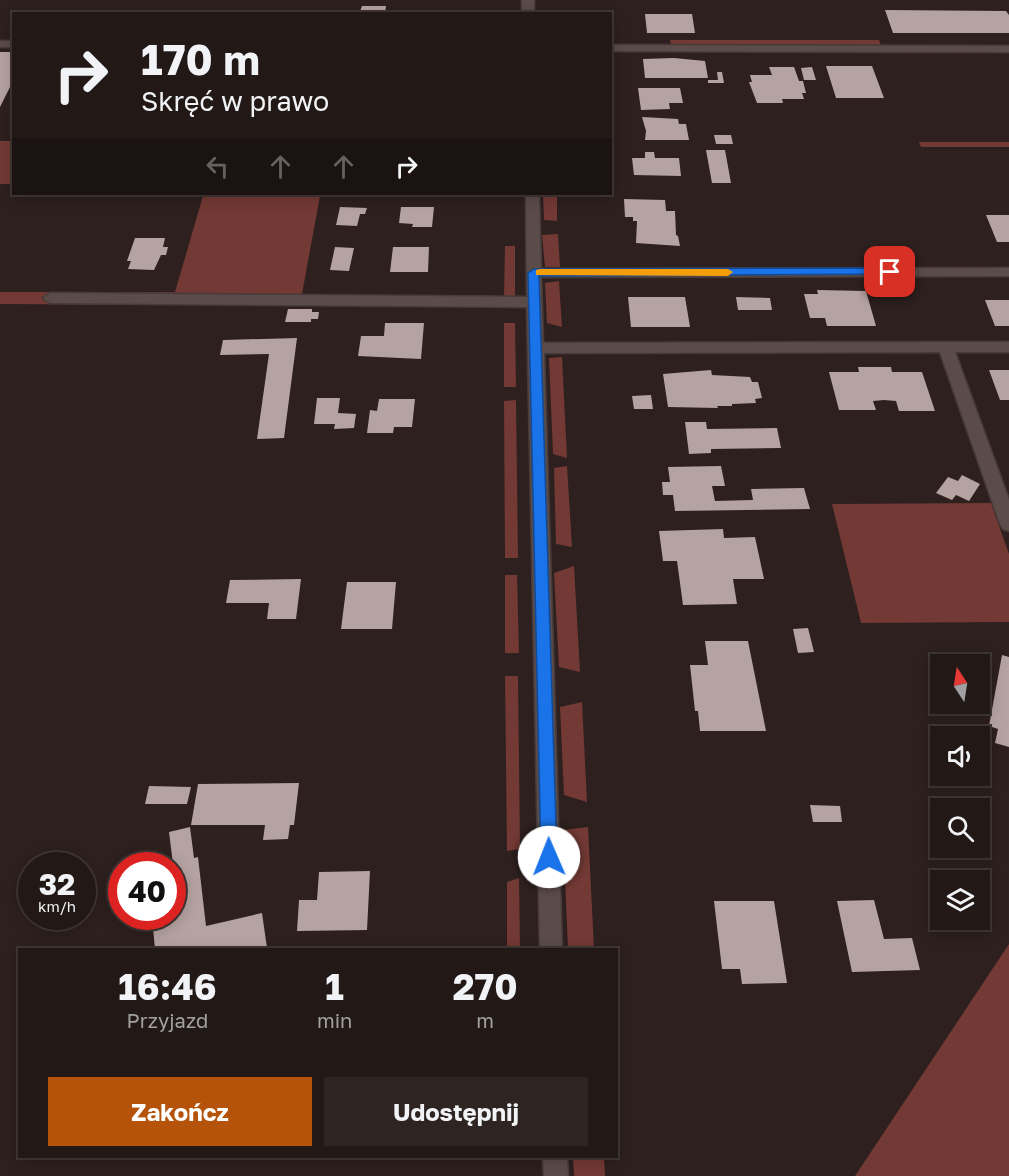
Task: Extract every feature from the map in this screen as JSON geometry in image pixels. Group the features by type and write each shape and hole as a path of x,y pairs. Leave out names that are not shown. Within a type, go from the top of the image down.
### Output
{"street":[{"path":"612,48 1009,49"},
{"path":"532,195 551,948"},
{"path":"534,273 1009,272"},
{"path":"50,298 535,302"},
{"path":"946,347 1009,524"},
{"path":"537,348 1009,347"},
{"path":"555,1158 556,1176"}],"shaded area":[{"path":"670,40 879,40 881,45 671,44"},
{"path":"0,141 12,141 12,184 0,184"},
{"path":"919,142 1009,142 1009,147 921,147"},
{"path":"146,195 515,195 515,197 320,196 302,294 504,296 505,246 515,246 515,296 505,296 504,307 0,304 0,292 175,292 203,196"},
{"path":"543,195 557,195 557,221 544,220"},
{"path":"558,234 560,267 545,267 542,235"},
{"path":"559,281 562,327 547,323 545,283"},
{"path":"504,323 515,323 516,387 504,387"},
{"path":"562,357 567,458 553,454 549,358"},
{"path":"516,400 518,558 505,558 504,401"},
{"path":"567,466 572,547 556,544 554,468"},
{"path":"991,503 1009,554 1009,622 861,623 832,504"},
{"path":"574,566 580,672 559,667 554,573"},
{"path":"505,575 517,575 519,653 505,653"},
{"path":"505,676 518,676 520,849 507,851"},
{"path":"582,702 587,802 564,795 560,707"},
{"path":"588,827 594,948 568,948 563,830"},
{"path":"519,878 520,948 507,948 507,882"},
{"path":"1009,944 1009,1176 855,1176"},
{"path":"573,1158 604,1158 605,1176 574,1176"}],"building":[{"path":"362,6 386,6 385,12 360,12"},
{"path":"885,10 1006,11 1009,15 1009,33 893,33"},
{"path":"645,14 692,14 695,33 647,33"},
{"path":"0,52 12,52 12,83 0,107"},
{"path":"674,58 705,61 708,78 645,78 643,59"},
{"path":"826,66 872,66 884,98 836,98"},
{"path":"769,67 794,67 799,81 803,81 806,93 802,93 804,99 782,99 783,103 757,103 749,82 752,82 750,75 772,75"},
{"path":"812,67 816,80 804,80 801,68"},
{"path":"717,72 722,72 724,83 708,83 708,80 718,80"},
{"path":"638,88 680,88 683,103 669,103 670,109 641,110"},
{"path":"642,117 678,119 679,124 686,124 689,140 645,140 646,131"},
{"path":"714,135 731,135 733,144 716,144"},
{"path":"706,150 725,150 731,183 712,183"},
{"path":"645,152 654,152 655,158 679,158 681,176 634,175 632,158 645,158"},
{"path":"624,199 665,200 666,211 675,211 676,235 680,246 636,243 637,221 633,221 633,217 625,217"},
{"path":"340,207 367,208 365,214 360,214 357,226 336,225"},
{"path":"401,207 434,207 432,227 412,227 413,224 399,223"},
{"path":"986,215 1009,215 1009,242 997,242"},
{"path":"135,238 165,238 163,247 168,247 166,255 161,255 154,270 128,269 131,261 127,261"},
{"path":"335,247 354,248 349,271 330,270"},
{"path":"393,247 429,247 428,272 390,272"},
{"path":"817,290 866,291 876,326 827,326 825,318 810,318 804,294 818,294"},
{"path":"628,297 685,297 690,327 631,327"},
{"path":"736,297 770,298 772,310 738,310"},
{"path":"985,300 1009,300 1009,326 995,326"},
{"path":"288,309 312,309 312,312 319,312 318,319 311,319 311,322 285,322"},
{"path":"385,323 424,323 421,359 358,356 361,336 384,336"},
{"path":"297,338 284,438 257,439 269,354 220,355 223,340"},
{"path":"858,367 891,367 892,372 922,372 935,411 899,411 896,401 884,400 873,401 876,410 839,410 829,372 859,372"},
{"path":"711,370 712,375 750,377 752,382 758,382 762,398 755,399 756,403 717,406 718,408 668,407 663,374"},
{"path":"989,370 1009,370 1009,400 1000,400"},
{"path":"651,395 653,409 634,409 632,396"},
{"path":"317,398 340,398 338,413 356,414 354,428 334,429 335,424 314,424"},
{"path":"379,399 415,399 412,427 394,427 393,433 367,433 370,410 377,411"},
{"path":"685,422 706,422 707,429 777,428 781,448 711,449 711,453 689,454"},
{"path":"721,466 725,486 712,486 715,501 753,500 751,489 804,488 810,509 675,511 673,495 663,495 662,482 670,482 668,467"},
{"path":"962,475 980,484 969,501 956,495 952,500 936,493 948,477 958,481"},
{"path":"723,529 724,538 755,537 764,579 733,579 737,604 683,605 677,561 663,561 659,531"},
{"path":"301,579 296,619 267,619 269,603 226,603 230,580"},
{"path":"347,582 396,582 392,629 341,629"},
{"path":"808,628 814,652 798,653 793,629"},
{"path":"705,641 748,641 766,731 700,731 698,711 695,711 690,665 708,665"},
{"path":"1002,655 1009,657 1009,747 995,743 998,729 989,726"},
{"path":"299,783 294,825 290,825 288,839 263,840 265,825 191,825 198,784"},
{"path":"149,786 191,787 187,804 145,804"},
{"path":"810,805 840,806 842,822 813,822"},
{"path":"190,827 194,858 198,857 206,926 262,913 267,948 155,948 153,930 186,930 186,852 172,852 169,832"},
{"path":"370,871 367,930 297,931 299,900 317,900 319,872"},
{"path":"874,900 884,939 912,938 920,970 852,972 837,901"},
{"path":"714,901 774,901 787,983 742,984 740,969 722,969"}],"slow traffic":[{"path":"540,273 728,272"}],"route":[{"path":"549,857 534,273 890,272"}]}
